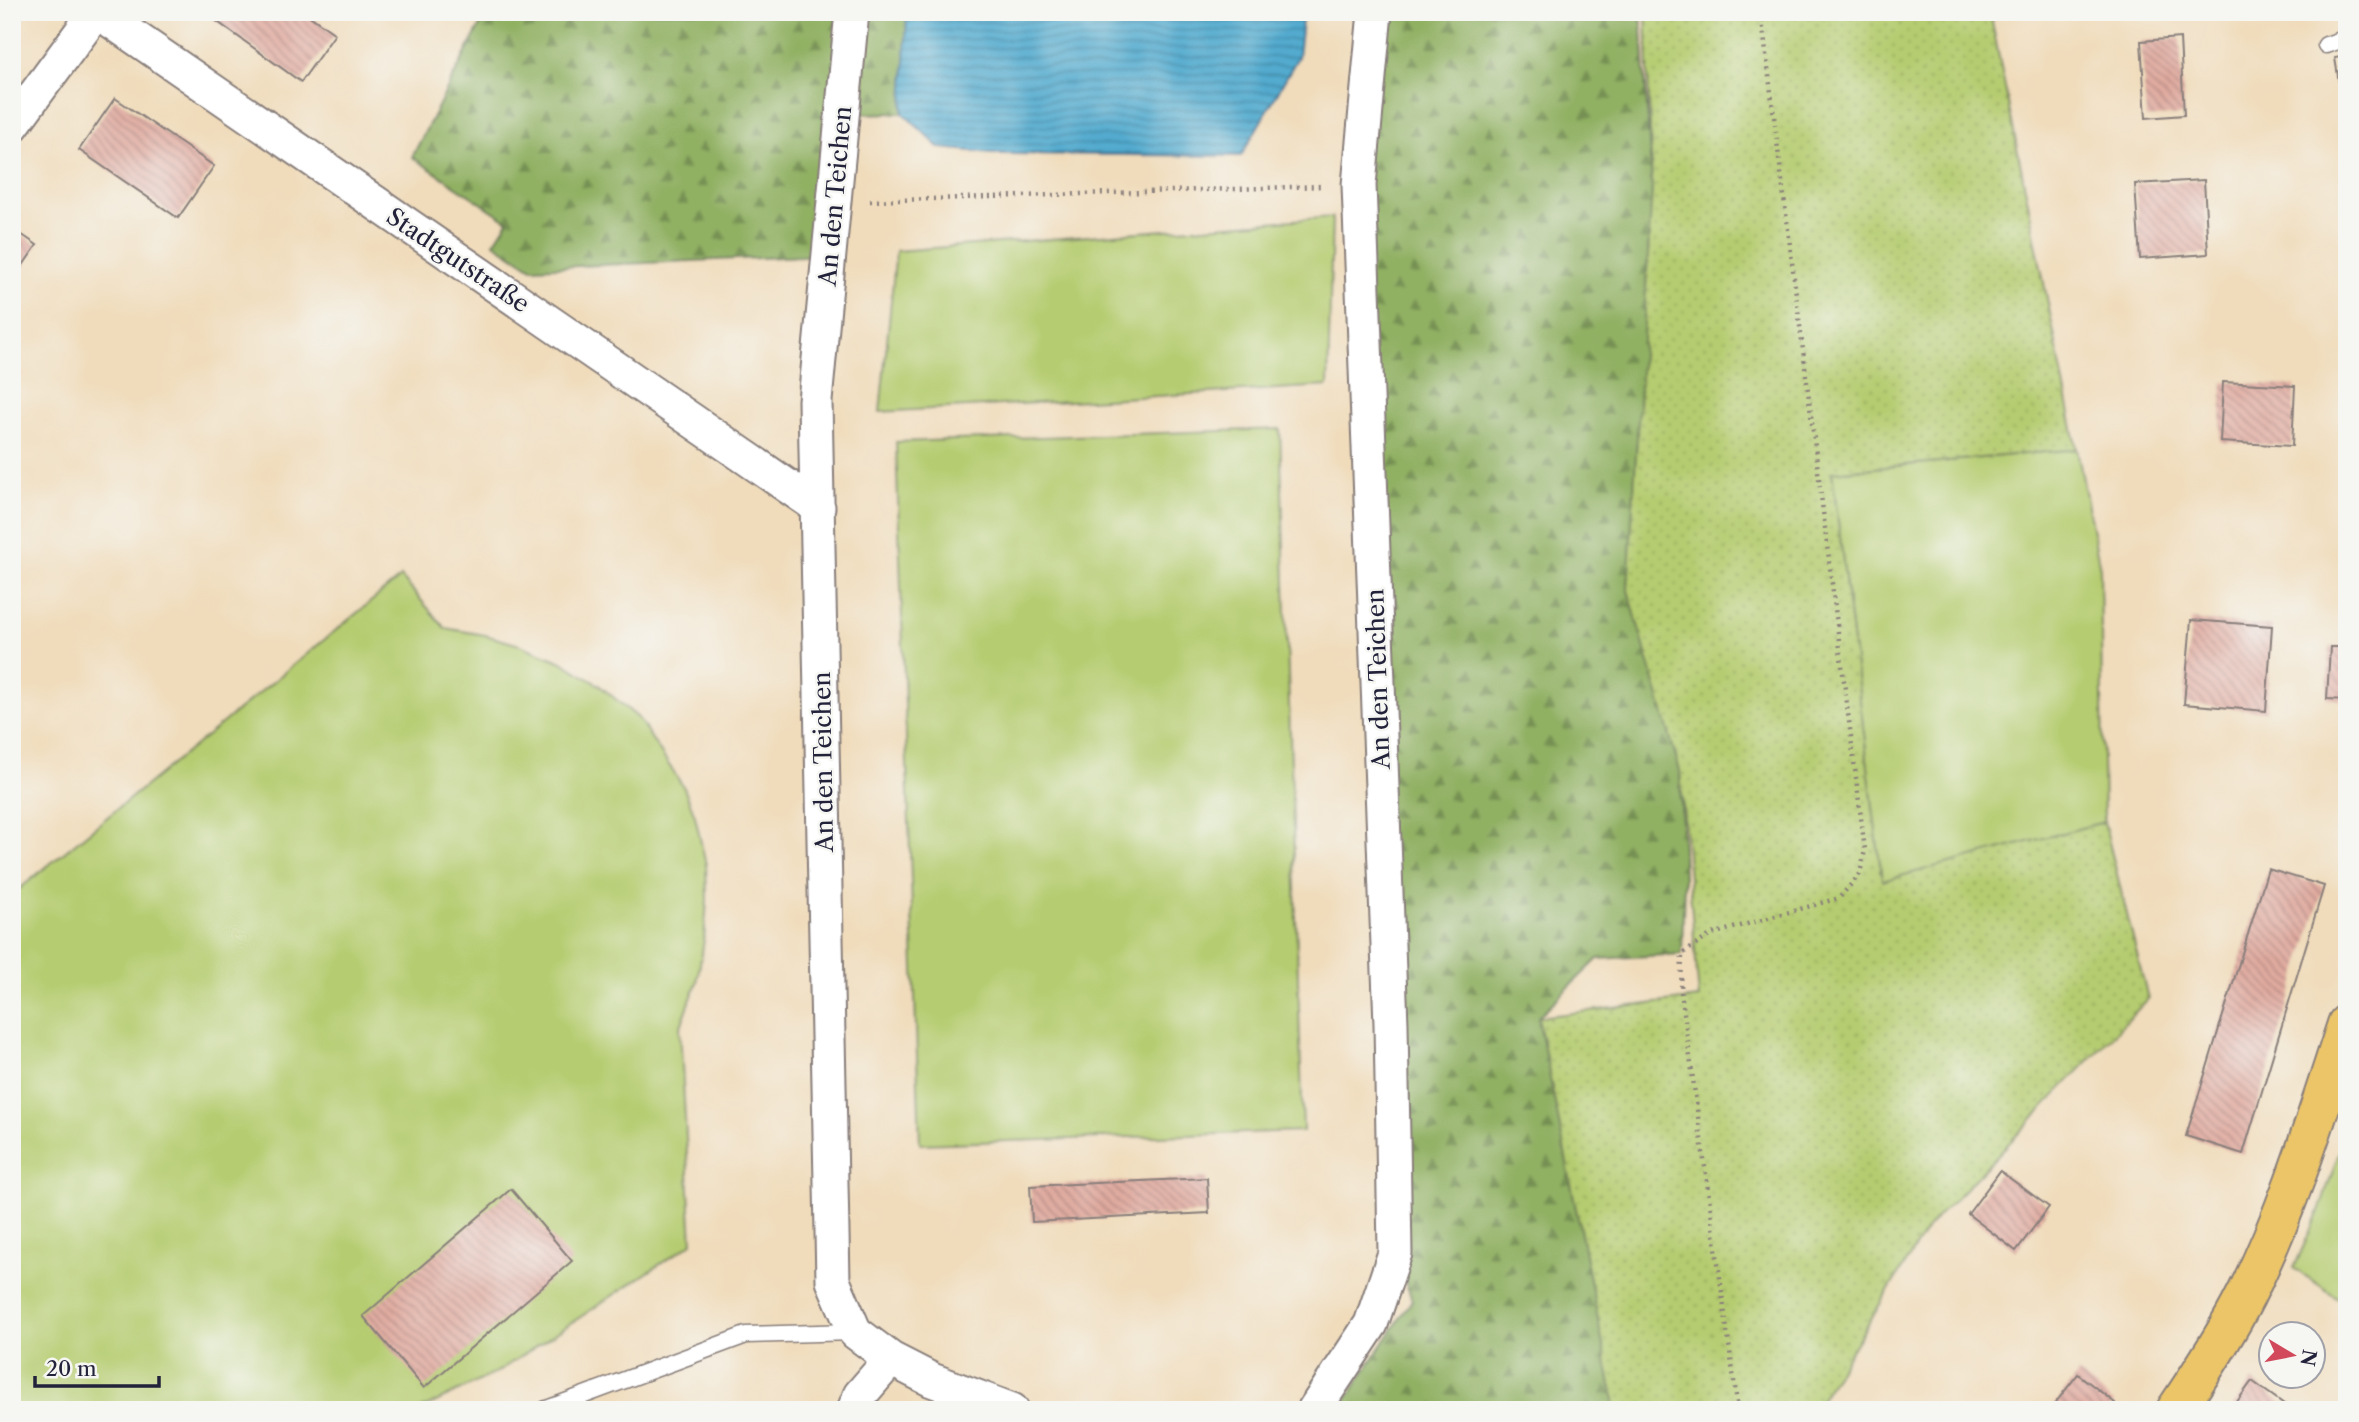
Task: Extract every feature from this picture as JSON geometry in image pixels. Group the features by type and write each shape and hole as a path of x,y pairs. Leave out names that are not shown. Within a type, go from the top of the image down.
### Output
{"main road":[{"path":"2176,1410 2245,1296 2280,1218 2347,1024"}],"street":[{"path":"12,126 97,12"},
{"name":"Stadtgutstraße","path":"97,12 818,507"},
{"name":"An den Teichen","path":"852,12 815,401 833,1281 855,1332 891,1359 932,1380 1012,1410"},
{"name":"An den Teichen","path":"1314,1410 1371,1324 1395,1253 1391,1024 1359,185 1376,12"},
{"path":"854,1410 860,1395 891,1359"}],"lane":[{"path":"2326,45 2347,38"},
{"path":"544,1410 746,1335 855,1332"}],"path":[{"path":"1738,1410 1681,991 1682,954 1712,934 1839,898 1860,874 1865,850 1761,12"},
{"path":"834,202 1359,185"}],"green space":[{"path":"487,12 907,12 903,113 843,114 829,255 532,268 494,243 508,221 412,157"},
{"path":"1375,12 1641,12 1652,189 1628,590 1680,771 1684,879 1682,954 1598,959 1538,1017 1616,1410 1339,1410 1412,1300 1395,1253 1359,185"},
{"path":"1646,12 1990,12 2077,449 1832,472 1882,881 2104,822 2148,999 1928,1227 1816,1407 1796,1410 1616,1410 1538,1017 1699,998 1680,771 1628,590 1652,189"},
{"path":"1332,217 1328,386 880,412 896,251"},
{"path":"1280,429 1303,1131 920,1144 896,442"},
{"path":"2077,449 2100,569 2104,822 1882,882 1832,472"},
{"path":"401,577 445,628 520,645 560,661 599,685 638,718 684,788 695,816 706,865 707,900 697,982 680,1029 692,1243 499,1371 420,1410 12,1410 12,895"},
{"path":"2347,1130 2347,1304 2294,1268 2319,1211"}],"water":[{"path":"907,12 1303,12 1298,57 1241,156 1002,154 940,148 903,113"}],"building":[{"path":"221,12 304,12 335,34 301,82 215,20"},
{"path":"2180,38 2184,115 2146,118 2141,41"},
{"path":"2347,56 2347,112 2344,113 2335,58"},
{"path":"115,98 214,166 178,218 79,150"},
{"path":"2204,180 2208,254 2140,259 2135,184"},
{"path":"12,228 37,245 12,281"},
{"path":"2223,382 2295,386 2292,446 2220,442"},
{"path":"2191,620 2272,626 2266,711 2184,704"},
{"path":"2330,647 2347,647 2347,700 2327,699"},
{"path":"2268,869 2324,886 2243,1154 2186,1136"},
{"path":"2000,1171 2049,1207 2016,1251 1968,1214"},
{"path":"1207,1178 1209,1213 1032,1222 1030,1186"},
{"path":"511,1189 572,1261 424,1388 363,1316"},
{"path":"2078,1374 2115,1403 2109,1410 2050,1410"},
{"path":"2252,1381 2258,1385 2258,1390 2264,1390 2288,1407 2287,1410 2231,1410"}]}
